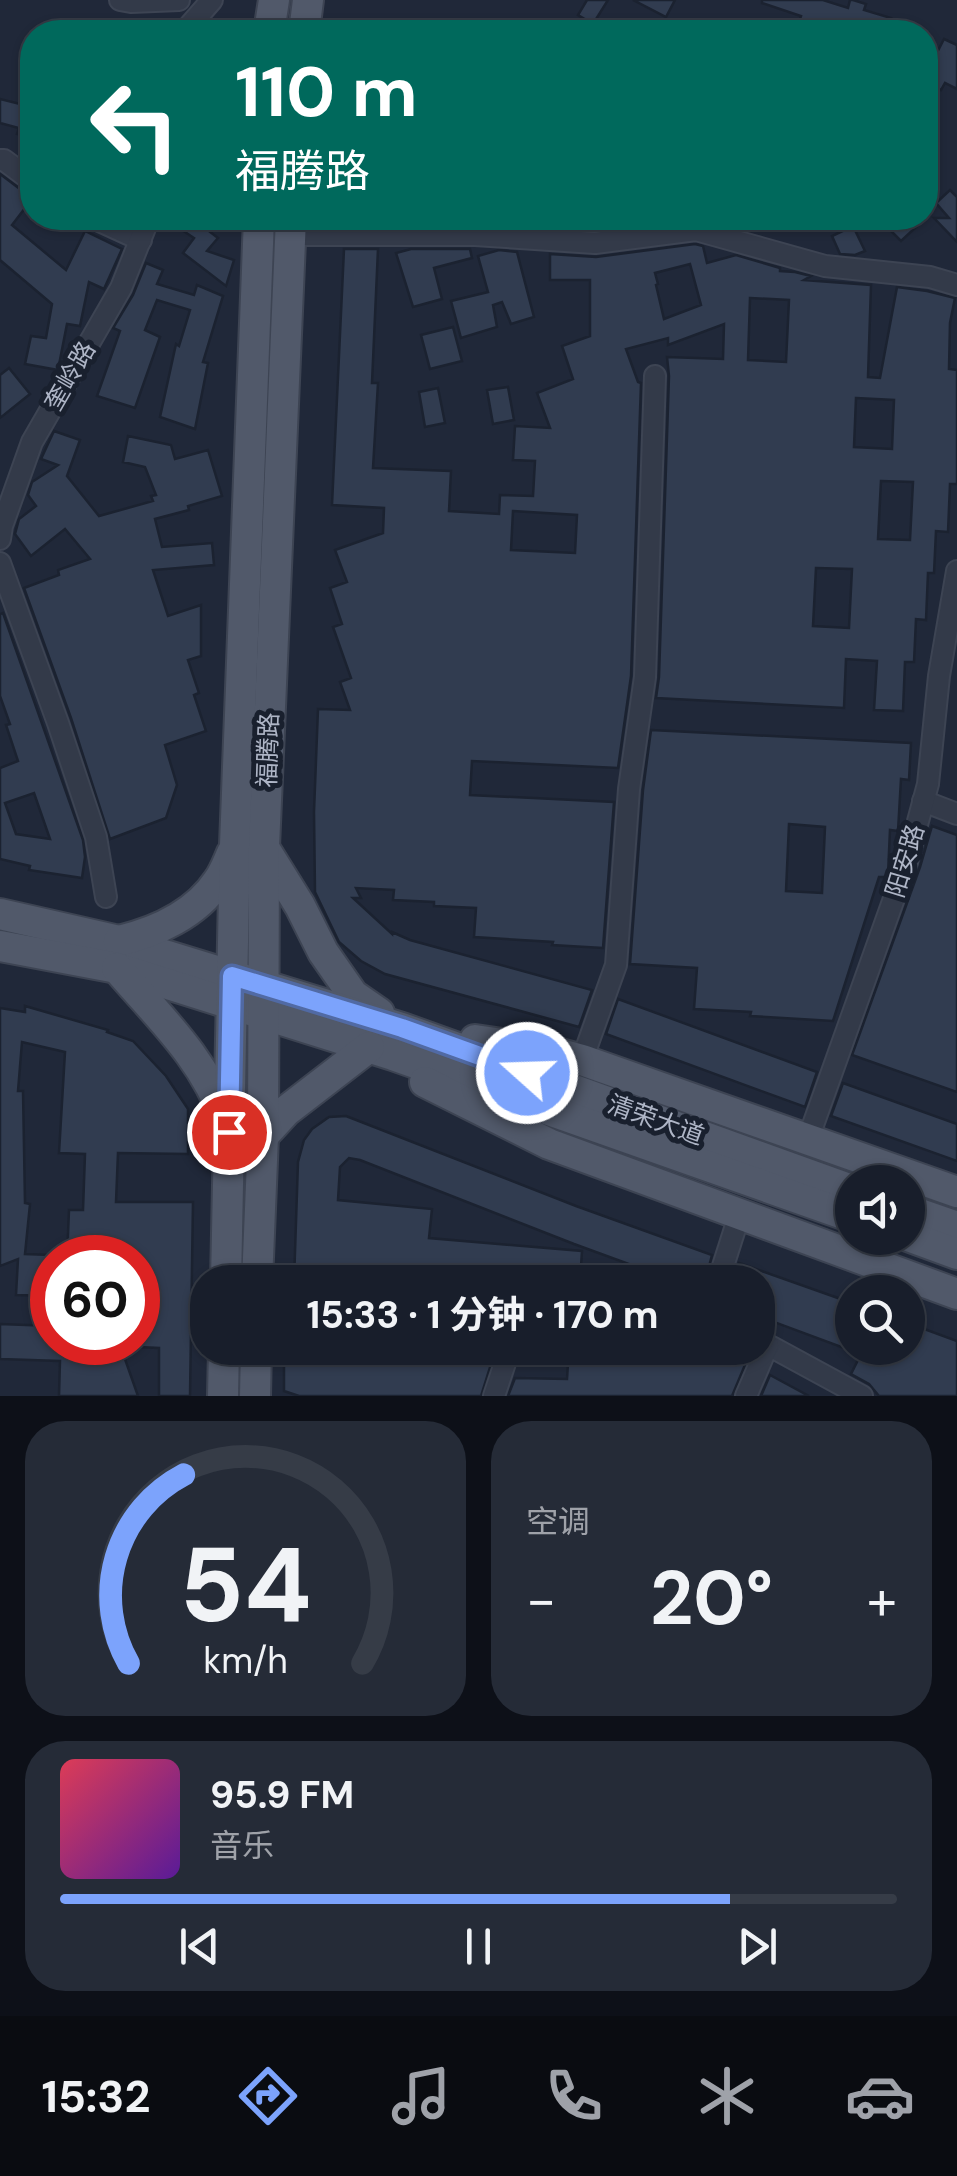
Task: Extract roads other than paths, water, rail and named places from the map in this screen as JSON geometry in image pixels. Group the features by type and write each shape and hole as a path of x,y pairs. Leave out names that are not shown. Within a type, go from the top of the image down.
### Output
{"main road":[{"name":"福腾路","path":"258,1265 263,1000 250,846 259,230"},
{"name":"福腾路","path":"226,1265 232,990 250,846 291,230"},
{"path":"229,1132 216,1092 118,955 186,914 250,846 300,906 323,952 409,1074 549,1144 957,1294"},
{"name":"清荣大道","path":"0,914 388,1043 835,1185"},
{"name":"清荣大道","path":"0,946 118,955"},
{"path":"263,1136 286,1111 388,1043 549,1051 957,1192"},
{"name":"清荣大道","path":"553,1096 835,1209"},
{"path":"925,1216 957,1228"},
{"path":"925,1242 957,1254"},
{"path":"223,1396 224,1365"},
{"path":"255,1396 256,1365"}],"street":[{"path":"120,0 180,0"},
{"path":"194,20 212,0"},
{"path":"119,230 140,240"},
{"name":"奎岭路","path":"0,539 32,442 121,288 144,230"},
{"path":"373,230 595,244 696,230 825,266 930,278 957,285"},
{"path":"582,1060 616,964 629,788 645,678 655,376"},
{"path":"0,563 96,837 106,897"},
{"name":"阳安路","path":"808,1139 907,862 924,801 957,571"},
{"path":"924,801 957,814"},
{"path":"724,1265 740,1216"},
{"path":"775,1349 862,1396"},
{"path":"494,1396 504,1365"},
{"path":"746,1396 756,1365"}]}
